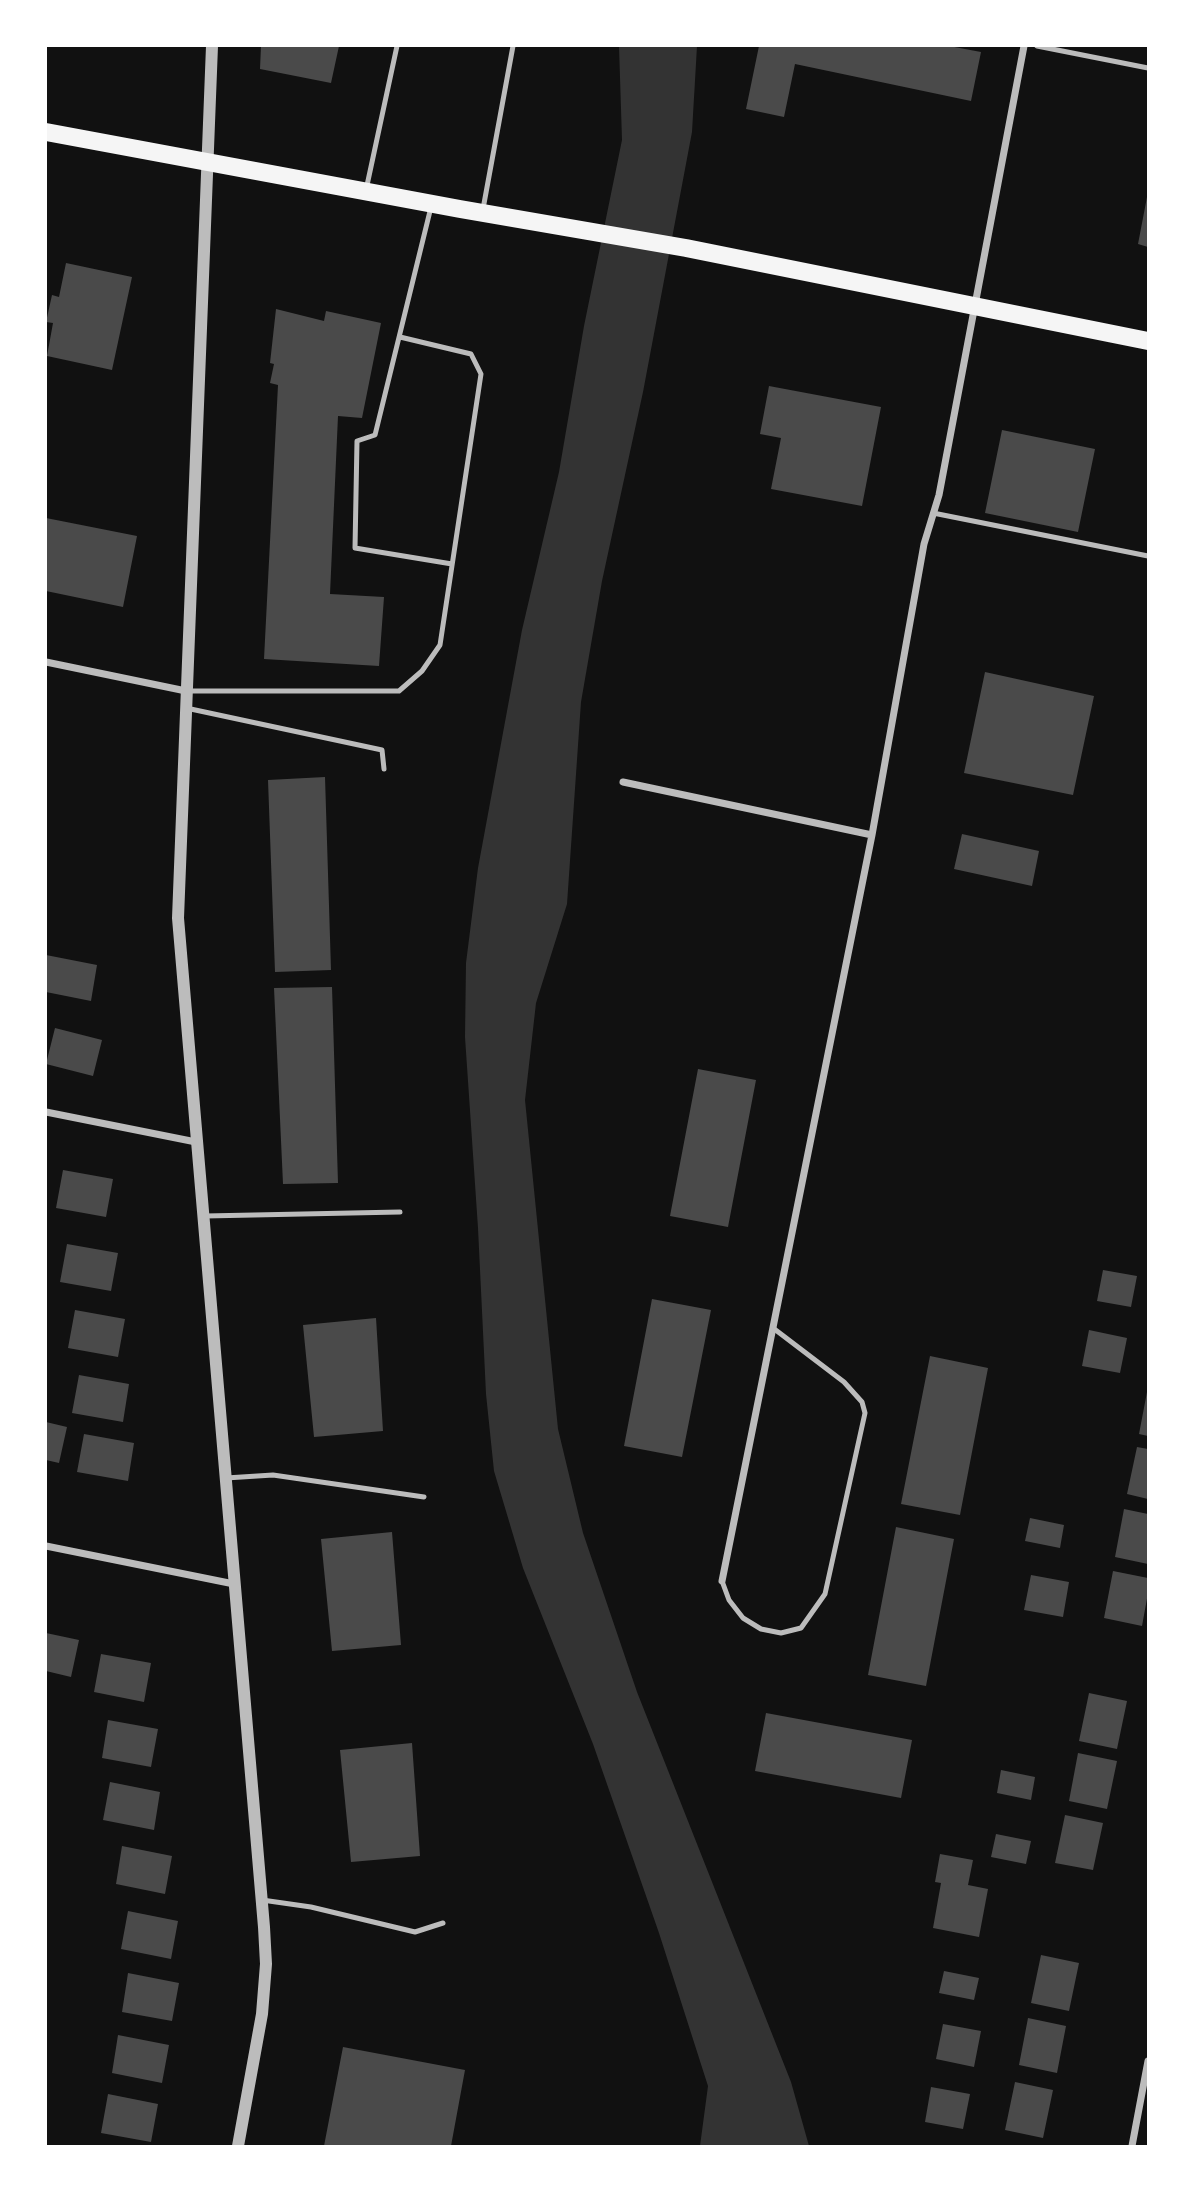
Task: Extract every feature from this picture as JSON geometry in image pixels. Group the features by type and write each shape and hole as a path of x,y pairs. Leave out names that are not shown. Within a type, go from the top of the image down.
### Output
{"main road":[{"path":"46,132 686,248 1149,341"}],"street":[{"path":"212,46 178,918 266,1964 262,2014 237,2147"},
{"path":"722,1581 872,835 924,544 939,495 1024,46"},
{"path":"46,662 186,691"},
{"path":"623,782 872,835"},
{"path":"46,1112 196,1142"},
{"path":"46,1546 234,1584"},
{"path":"1132,2147 1149,2061"}],"lane":[{"path":"366,192 397,46"},
{"path":"482,212 513,46"},
{"path":"1037,46 1149,68"},
{"path":"432,204 375,435 357,440 355,548 452,564"},
{"path":"186,691 399,691 422,671 440,645 481,373 471,355 400,337"},
{"path":"933,513 1149,556"},
{"path":"186,708 382,750 384,769"},
{"path":"202,1216 400,1212"},
{"path":"722,1581 729,1600 743,1618 761,1629 781,1633 801,1628 825,1594 865,1413 862,1402 844,1382 773,1328"},
{"path":"225,1478 273,1475 424,1497"},
{"path":"262,1900 311,1907 415,1932 443,1923"}],"shaded area":[{"path":"619,46 697,46 692,132 643,392 602,581 581,702 567,904 536,1003 525,1100 558,1429 583,1533 637,1692 791,2082 809,2146 700,2146 708,2086 659,1933 593,1744 523,1568 494,1471 486,1394 465,1037 466,963 478,868 522,630 559,472 584,326 622,140"}],"building":[{"path":"261,46 339,46 331,83 260,69"},
{"path":"759,46 949,46 981,52 971,101 795,64 784,117 746,109"},
{"path":"1148,197 1148,247 1138,244"},
{"path":"66,263 132,277 112,370 47,356 53,323 46,322 52,295 59,297"},
{"path":"276,309 324,321 326,311 381,323 362,418 338,416 330,594 384,597 379,666 264,659 278,385 270,383 274,364 270,363"},
{"path":"769,386 881,407 862,506 771,489 781,438 760,434"},
{"path":"1002,430 1095,449 1078,532 985,513"},
{"path":"46,518 137,536 123,607 46,591"},
{"path":"985,672 1094,696 1073,795 964,773"},
{"path":"325,777 331,970 275,972 268,780"},
{"path":"962,834 1039,851 1032,886 954,869"},
{"path":"46,955 97,965 91,1001 46,992"},
{"path":"332,987 338,1183 283,1184 274,988"},
{"path":"55,1028 102,1040 93,1076 46,1064"},
{"path":"698,1069 756,1080 728,1227 670,1216"},
{"path":"63,1170 113,1179 106,1217 56,1208"},
{"path":"67,1244 118,1253 111,1291 60,1282"},
{"path":"1103,1270 1137,1276 1131,1307 1097,1301"},
{"path":"652,1299 711,1310 682,1457 624,1446"},
{"path":"75,1310 125,1319 118,1357 68,1348"},
{"path":"376,1318 383,1431 314,1437 303,1325"},
{"path":"1089,1330 1127,1338 1120,1373 1082,1366"},
{"path":"930,1356 988,1368 960,1515 901,1504"},
{"path":"79,1375 129,1384 123,1422 72,1413"},
{"path":"1148,1392 1148,1436 1139,1434"},
{"path":"46,1422 67,1427 59,1463 46,1460"},
{"path":"84,1434 134,1443 128,1481 77,1472"},
{"path":"1137,1447 1148,1449 1148,1499 1127,1494"},
{"path":"1124,1509 1148,1514 1148,1564 1115,1557"},
{"path":"1030,1518 1064,1525 1060,1548 1025,1541"},
{"path":"896,1527 954,1539 926,1686 868,1675"},
{"path":"392,1532 401,1645 332,1651 321,1539"},
{"path":"1113,1571 1148,1578 1142,1626 1104,1618"},
{"path":"1031,1575 1069,1582 1063,1617 1024,1610"},
{"path":"46,1633 79,1640 71,1677 46,1671"},
{"path":"101,1654 151,1663 144,1702 94,1692"},
{"path":"1089,1693 1127,1701 1117,1749 1079,1741"},
{"path":"766,1713 912,1740 901,1798 755,1771"},
{"path":"108,1720 158,1729 151,1767 102,1758"},
{"path":"412,1743 420,1856 351,1862 340,1750"},
{"path":"1078,1753 1117,1761 1107,1809 1069,1801"},
{"path":"1001,1770 1035,1777 1031,1800 997,1793"},
{"path":"110,1782 160,1792 154,1830 103,1820"},
{"path":"1065,1815 1103,1823 1093,1870 1055,1863"},
{"path":"996,1834 1031,1841 1026,1864 991,1857"},
{"path":"122,1846 172,1856 165,1894 116,1884"},
{"path":"940,1854 973,1860 968,1885 988,1889 979,1937 933,1928 941,1883 935,1882"},
{"path":"128,1911 178,1921 171,1959 121,1949"},
{"path":"1041,1955 1079,1963 1069,2011 1031,2003"},
{"path":"944,1971 979,1978 974,2000 939,1993"},
{"path":"128,1973 179,1983 172,2021 122,2012"},
{"path":"1028,2018 1066,2026 1057,2073 1019,2065"},
{"path":"943,2024 981,2031 974,2067 936,2059"},
{"path":"118,2035 169,2045 162,2083 112,2073"},
{"path":"343,2047 465,2070 451,2146 324,2146"},
{"path":"1015,2082 1053,2090 1043,2138 1005,2130"},
{"path":"931,2087 970,2094 963,2129 925,2122"},
{"path":"108,2094 158,2104 151,2142 101,2133"}]}
